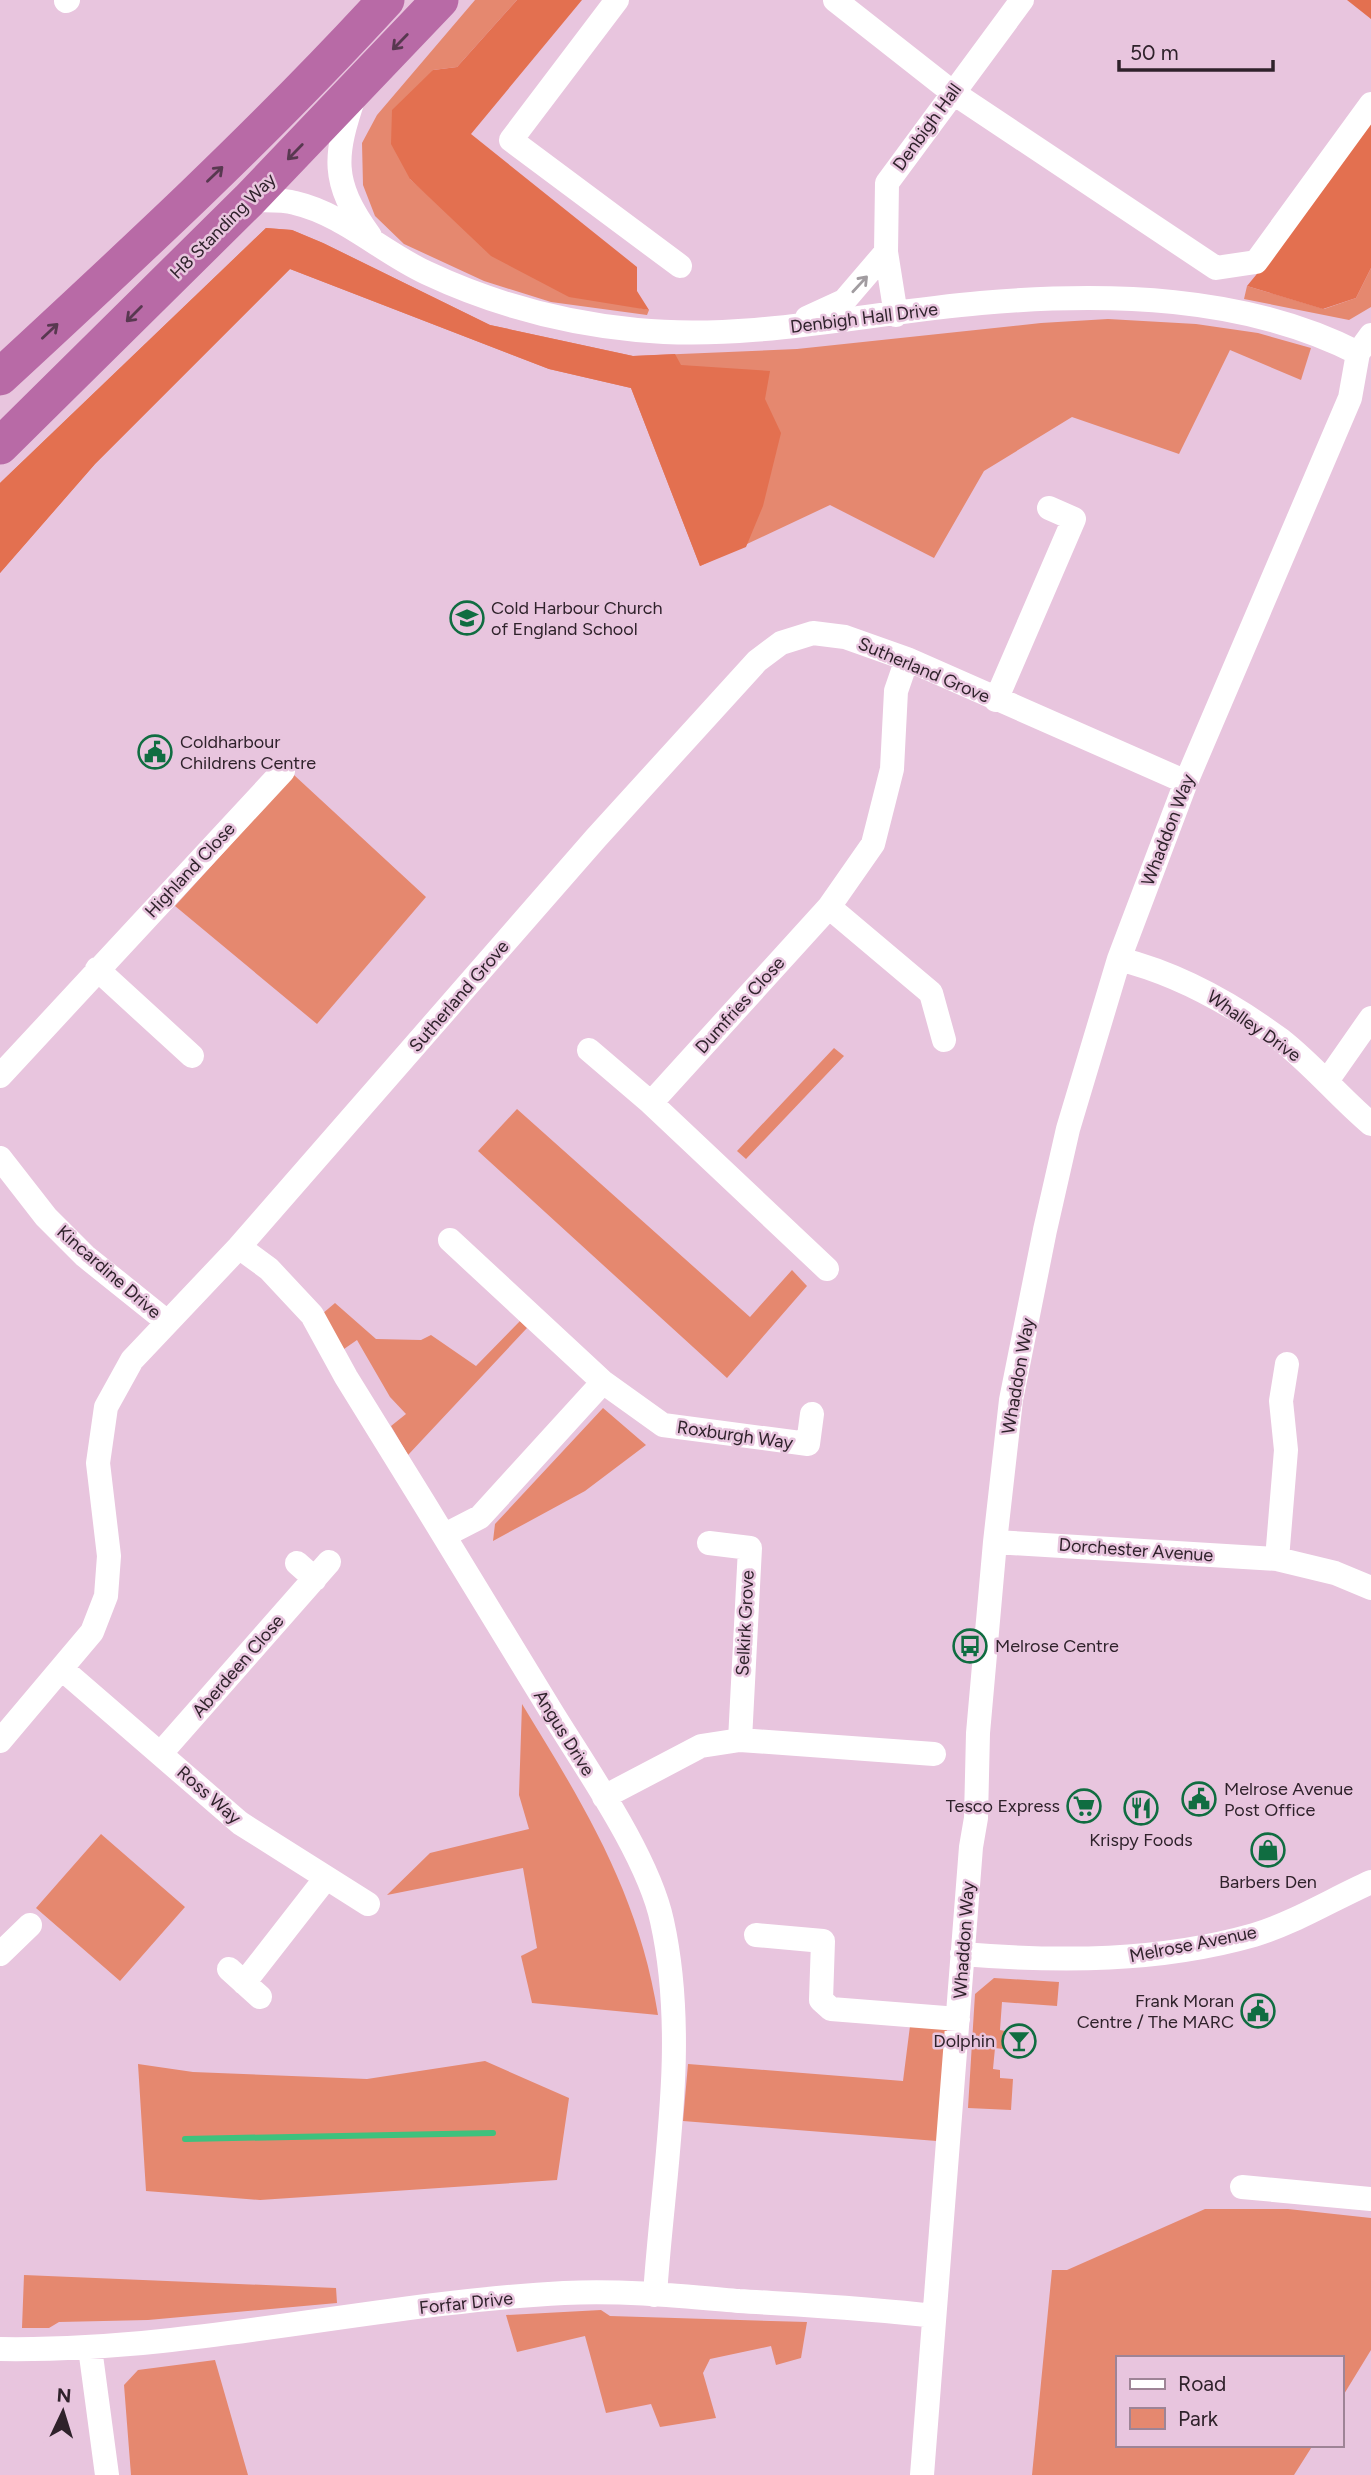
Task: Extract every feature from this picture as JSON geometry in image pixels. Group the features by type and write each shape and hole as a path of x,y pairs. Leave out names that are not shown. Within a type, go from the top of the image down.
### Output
{"highway":[{"path":"0,377 138,249 332,58 386,0"},
{"name":"H8 Standing Way","path":"0,446 249,200 440,0"}],"street":[{"path":"617,0 511,140 680,266"},
{"path":"835,0 952,92 1216,268 1256,262 1371,104"},
{"name":"Denbigh Hall","path":"896,315 886,252 887,183 1022,0"},
{"name":"Denbigh Hall Drive","path":"359,85 339,142 339,174 350,209 377,246"},
{"name":"Denbigh Hall Drive","path":"249,200 294,202 324,214 426,273 492,300 561,318 637,330 704,332 784,329 979,303 1054,299 1143,300 1226,309 1365,344"},
{"path":"784,329 844,301 886,252"},
{"name":"Whaddon Way","path":"922,2475 962,1954 976,1818 978,1733 995,1542 1012,1400 1045,1230 1069,1129 1119,959 1186,782 1350,398 1365,344"},
{"path":"996,700 1074,519 1049,508"},
{"name":"Sutherland Grove","path":"0,1741 92,1632 106,1596 109,1556 98,1463 106,1407 132,1360 166,1321 239,1247 596,838 757,661 781,643 813,633 845,637 907,659 1186,782"},
{"name":"Dumfries Close","path":"651,1103 829,907 873,844 892,769 896,691 907,659"},
{"name":"Highland Close","path":"0,1076 283,771"},
{"path":"829,907 931,993 944,1040"},
{"name":"Whalley Drive","path":"1119,959 1163,970 1207,991 1281,1041 1371,1124"},
{"path":"97,969 192,1056"},
{"path":"1326,1081 1371,1018"},
{"path":"589,1050 651,1103 827,1269"},
{"name":"Kincardine Drive","path":"0,1158 46,1217 85,1256 166,1321"},
{"name":"Roxburgh Way","path":"450,1240 603,1382 663,1425 808,1444 812,1414"},
{"name":"Angus Drive","path":"239,1247 269,1269 312,1315 346,1377 604,1797 639,1863 662,1918 673,1988 673,2069 655,2295"},
{"path":"1277,1559 1286,1450 1281,1401 1287,1364"},
{"path":"445,1535 480,1517 603,1382"},
{"name":"Dorchester Avenue","path":"995,1542 1277,1559 1335,1573 1371,1588"},
{"name":"Selkirk Grove","path":"709,1543 750,1548 740,1740"},
{"name":"Aberdeen Close","path":"161,1754 314,1568"},
{"name":"Ross Way","path":"62,1669 240,1824 368,1904"},
{"path":"604,1797 701,1746 740,1740 934,1754"},
{"path":"244,1983 326,1878"},
{"name":"Melrose Avenue","path":"962,1954 1094,1958 1174,1951 1256,1934 1371,1882"},
{"path":"756,1935 823,1941 821,2000 831,2009 958,2018"},
{"path":"1242,2187 1371,2199"},
{"name":"Forfar Drive","path":"0,2349 90,2348 175,2341 436,2305 565,2293 655,2295 934,2316"},
{"path":"90,2348 107,2475"}],"green space":[{"path":"475,0 517,0 457,67 433,70 410,179 446,211 626,305 649,310 647,315 551,302 484,281 404,244 375,216 363,185 362,143 377,115"},
{"path":"266,228 292,230 323,243 490,325 633,356 797,349 1041,323 1108,319 1196,324 1258,333 1311,348 1301,380 1230,350 1179,454 1072,417 984,471 934,558 830,505 700,566 631,388 549,369 290,269 95,464 0,573 0,483"},
{"path":"1371,268 1371,307 1349,320 1244,299 1247,286 1324,309 1356,298"},
{"path":"294,775 426,897 317,1024 175,906"},
{"path":"834,1048 844,1056 746,1159 737,1151"},
{"path":"517,1109 750,1317 792,1270 807,1286 727,1378 478,1151"},
{"path":"335,1303 376,1339 421,1340 431,1335 476,1366 520,1321 527,1328 408,1455 391,1426 406,1414 390,1397 357,1340 344,1349 322,1314"},
{"path":"603,1408 646,1445 585,1491 493,1541 495,1524"},
{"path":"522,1704 588,1816 623,1891 638,1930 658,2015 532,2003 521,1956 537,1948 523,1868 387,1895 430,1853 529,1829 519,1795"},
{"path":"101,1834 185,1907 120,1981 36,1908"},
{"path":"994,1978 1059,1982 1057,2006 1002,2002 1000,2030 1005,2031 1003,2049 995,2048 993,2069 1000,2070 1000,2078 1013,2079 1011,2110 968,2108 975,1994"},
{"path":"910,2026 947,2028 937,2141 683,2121 688,2064 903,2081"},
{"path":"485,2061 569,2098 557,2180 260,2200 146,2191 138,2064 193,2072 367,2079"},
{"path":"1205,2209 1288,2209 1371,2218 1371,2350 1343,2396 1343,2356 1116,2356 1116,2447 1312,2447 1294,2475 1032,2475 1052,2270 1067,2270"},
{"path":"24,2275 336,2288 337,2303 148,2320 59,2322 49,2328 22,2328"},
{"path":"601,2310 610,2316 807,2322 801,2358 776,2365 771,2346 710,2359 703,2373 716,2418 660,2427 651,2404 606,2413 585,2336 517,2352 506,2315"},
{"path":"215,2360 248,2475 131,2475 124,2385 138,2370"}],"shaded area":[{"path":"517,0 582,0 471,134 637,267 637,291 649,310 569,297 491,256 410,179 391,144 392,110 433,70 457,67"},
{"path":"1347,0 1371,0 1371,19"},
{"path":"1371,122 1371,268 1356,298 1323,309 1247,286 1296,226"},
{"path":"266,228 292,230 323,243 490,325 633,356 675,354 681,365 770,371 765,399 781,433 763,506 746,547 700,566 631,388 549,369 290,269 95,464 0,573 0,483"}],"waterway":[{"path":"185,2139 493,2133"}],"place":[{"name":"Cold Harbour Church of England School","path":"467,618"},
{"name":"Coldharbour Childrens Centre","path":"155,752"},
{"name":"Melrose Centre","path":"970,1646"},
{"name":"Melrose Avenue Post Office","path":"1199,1799"},
{"name":"Tesco Express","path":"1084,1806"},
{"name":"Krispy Foods","path":"1141,1808"},
{"name":"Barbers Den","path":"1268,1850"},
{"name":"Frank Moran Centre / The MARC","path":"1258,2011"},
{"name":"Dolphin","path":"1019,2041"}]}
